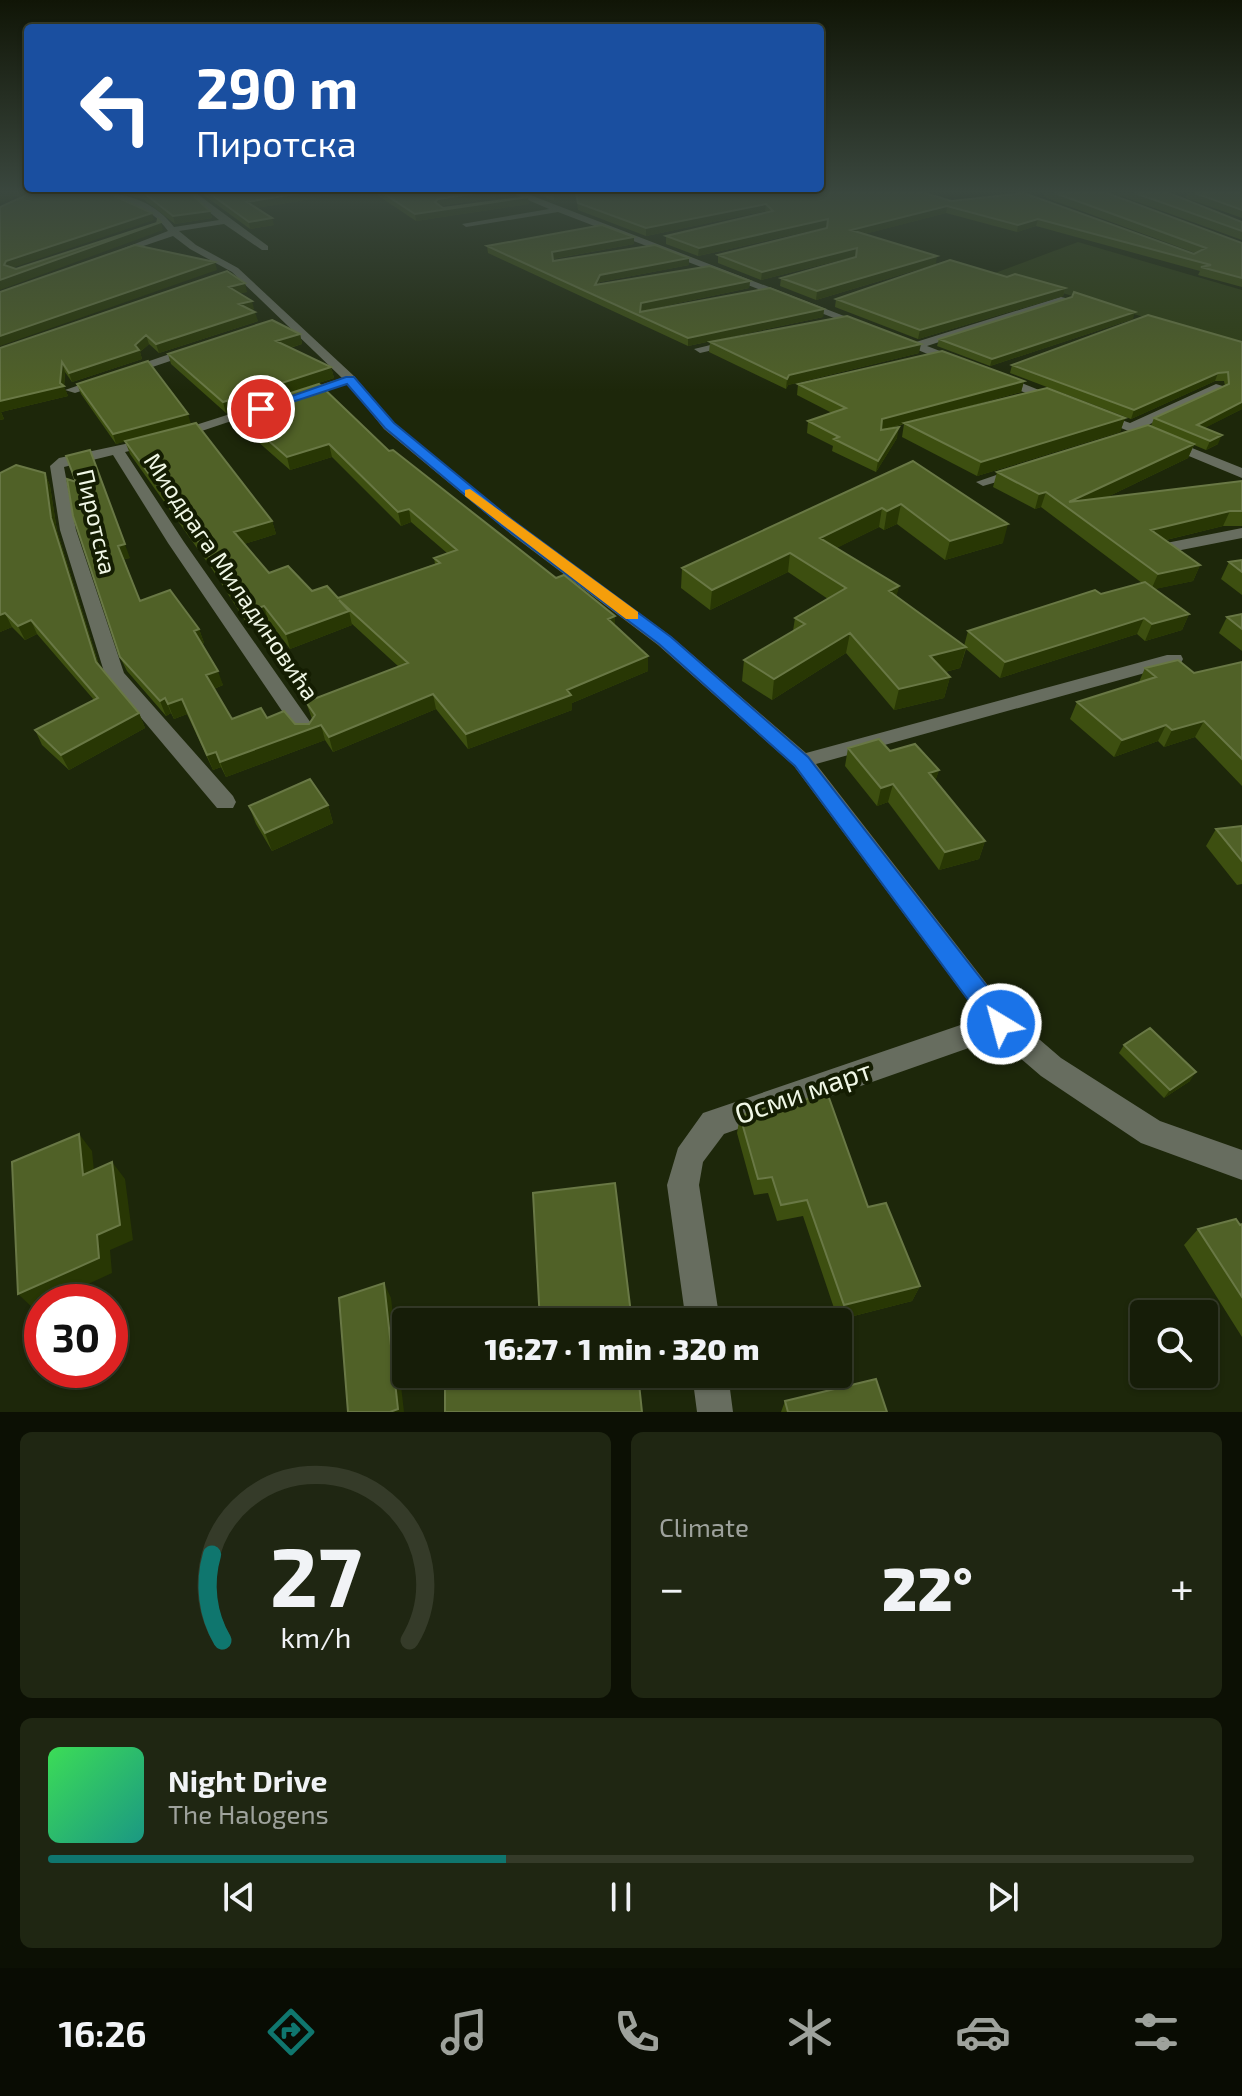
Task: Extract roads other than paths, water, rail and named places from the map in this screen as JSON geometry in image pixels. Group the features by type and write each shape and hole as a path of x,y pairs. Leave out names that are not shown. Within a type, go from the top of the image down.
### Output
{"street":[{"path":"208,259 227,273 277,322 350,379 389,426 518,532 665,641 802,761 1001,1024 1051,1067 1152,1133 1242,1165"},
{"path":"691,259 711,262 874,330"},
{"path":"683,272 711,262"},
{"path":"743,295 769,286"},
{"path":"916,346 1065,299"},
{"path":"815,307 829,302"},
{"path":"816,325 845,319"},
{"path":"888,335 975,369"},
{"path":"700,349 743,340"},
{"path":"71,390 213,343"},
{"path":"910,362 939,355"},
{"path":"1002,368 987,374 1071,405"},
{"name":"Пиротска","path":"225,802 115,675 68,530 57,465 202,428 350,379"},
{"path":"1113,441 1220,387"},
{"path":"1013,402 1042,394"},
{"path":"1086,411 1242,474"},
{"name":"Миодрага Миладиновића","path":"117,450 176,543 306,731"},
{"path":"983,482 1041,464"},
{"path":"1161,549 1242,533"},
{"path":"802,761 1174,659"},
{"name":"Осми март","path":"701,1308 683,1185 685,1164 692,1149 714,1123 827,1081 967,1039 1001,1024"},
{"path":"712,1388 715,1412"}]}
